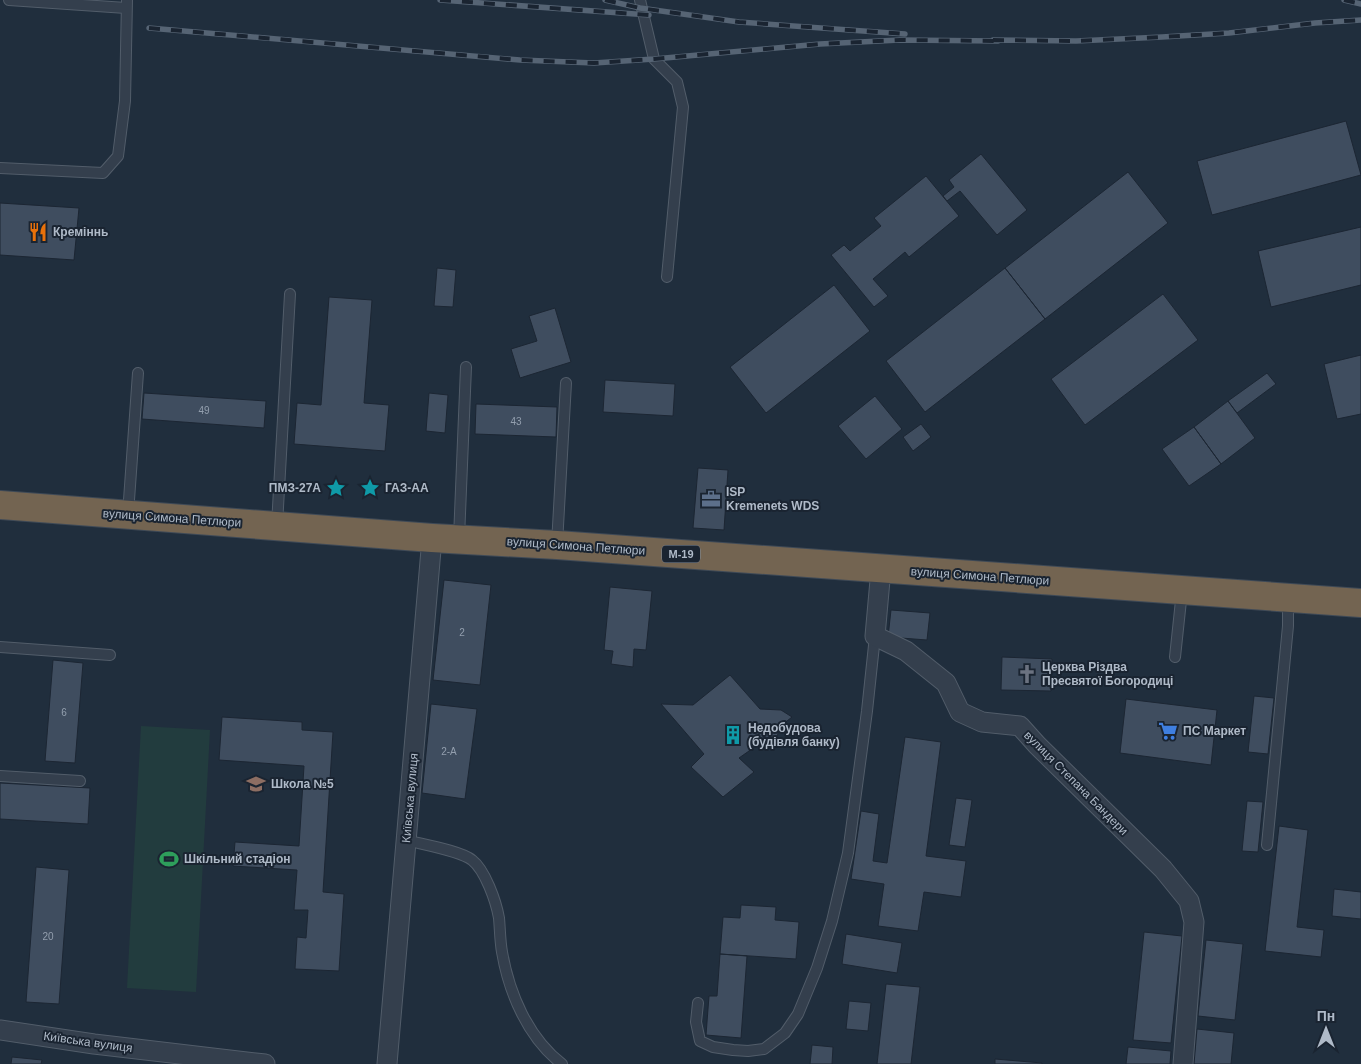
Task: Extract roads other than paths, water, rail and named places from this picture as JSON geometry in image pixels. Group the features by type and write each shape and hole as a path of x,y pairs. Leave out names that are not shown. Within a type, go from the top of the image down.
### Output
{"highway":[{"name":"вулиця Симона Петлюри","path":"0,506 1361,603"}],"street":[{"name":"Київська вулиця","path":"385,1062 406,840 446,538"},
{"path":"875,636 881,569"},
{"name":"вулиця Степана Бандери","path":"875,636 906,651 946,683 960,712 982,722 1020,726 1163,869 1189,901 1194,922 1183,1064"},
{"name":"Київська вулиця","path":"0,1030 94,1044 265,1064"}],"lane":[{"path":"0,168 103,173 118,156 126,101 127,4 9,0"},
{"path":"640,0 654,59 677,82 683,107 667,277"},
{"path":"277,526 290,294"},
{"path":"446,538 466,367"},
{"path":"128,515 138,373"},
{"path":"557,545 566,383"},
{"path":"1175,657 1182,590"},
{"path":"1267,844 1288,626 1288,597"},
{"path":"698,1003 696,1022 700,1041 713,1047 734,1050 764,1049 785,1033 798,1014 817,968 832,921 848,853 875,636"},
{"path":"0,647 110,655"},
{"path":"0,776 80,780"},
{"path":"406,840 457,853 471,859 484,873 498,916 502,951 510,986 538,1042 562,1064"}],"railway":[{"path":"440,0 649,15"},
{"path":"605,0 640,8 739,22 905,34"},
{"path":"1344,0 1361,4"},
{"path":"993,40 1076,41 1162,37 1229,33 1315,23 1361,20"},
{"path":"149,28 520,60 594,63 820,44 900,40 998,41"}],"place":[{"name":"Креміннь","path":"38,232"},
{"name":"ПМЗ-27А","path":"336,488"},
{"name":"ГАЗ-АА","path":"370,488"},
{"name":"ISP Kremenets WDS","path":"711,499"},
{"name":"Церква Різдва Пресвятої Богородиці","path":"1027,674"},
{"name":"ПС Маркет","path":"1168,731"},
{"name":"Недобудова (будівля банку)","path":"733,735"},
{"name":"Школа №5","path":"256,784"},
{"name":"Шкільний стадіон","path":"169,859"}]}
